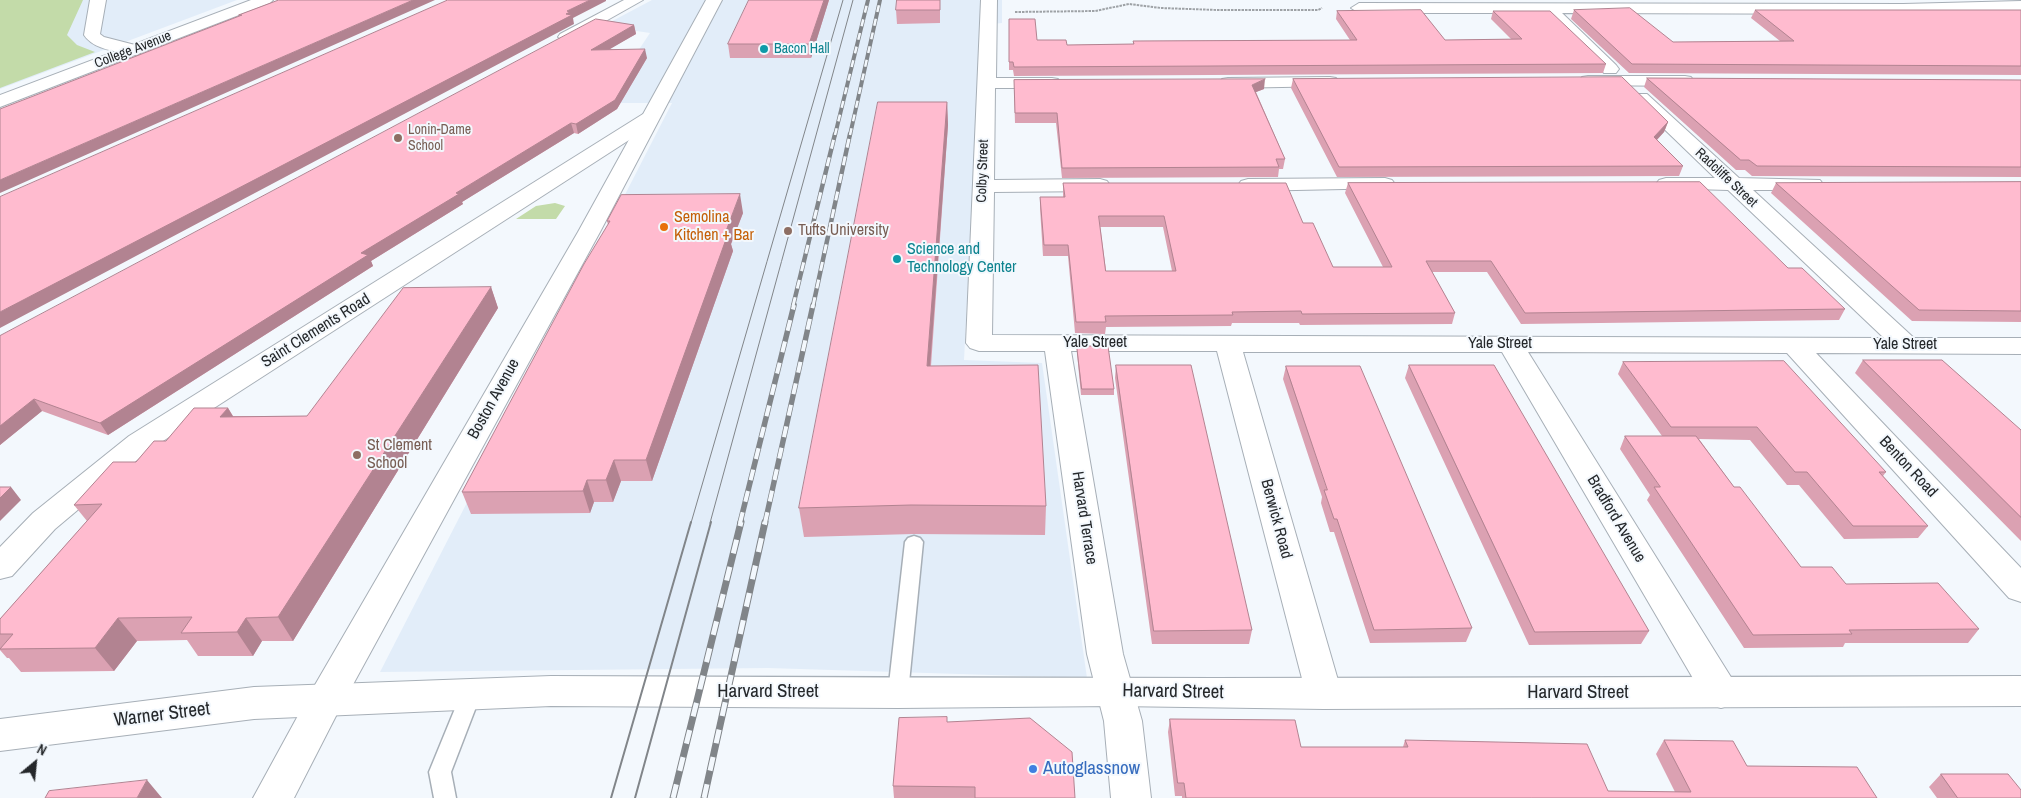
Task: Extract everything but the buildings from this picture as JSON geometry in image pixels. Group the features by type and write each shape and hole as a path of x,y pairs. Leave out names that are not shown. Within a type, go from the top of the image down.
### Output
{"street":[{"path":"98,0 92,35 98,42 133,50"},
{"name":"College Avenue","path":"0,101 265,0"},
{"path":"548,46 635,0"},
{"name":"Boston Avenue","path":"273,798 324,701 589,232 714,0"},
{"name":"Colby Street","path":"979,343 982,186 989,0"},
{"path":"1359,8 1903,8 2021,6"},
{"name":"Radcliffe Street","path":"1547,7 1733,185 1908,346"},
{"path":"1572,81 1702,81"},
{"path":"1206,83 1345,82"},
{"path":"986,83 1068,83"},
{"name":"Saint Clements Road","path":"0,567 44,520 139,443 650,118"},
{"path":"1228,185 1408,184"},
{"path":"1650,184 1831,184"},
{"path":"982,186 1118,185"},
{"name":"Yale Street","path":"979,343 2021,346"},
{"name":"Harvard Terrace","path":"1057,343 1105,654 1122,720 1131,798"},
{"name":"Berwick Road","path":"1228,343 1324,694"},
{"name":"Bradford Avenue","path":"1511,344 1721,693"},
{"name":"Benton Road","path":"1794,345 2021,590"},
{"name":"Harvard Street","path":"324,701 552,691 898,693 1116,691 1324,694 2021,691"},
{"name":"Warner Street","path":"0,736 254,703 324,701"}],"lane":[{"path":"898,693 914,542"},
{"path":"444,798 440,772 471,694"}],"path":[{"path":"1013,12 1095,11 1129,4 1217,10 1318,10 1322,8"}],"shaded area":[{"path":"0,0 237,0 0,89"},
{"name":"Tufts University","path":"652,0 1002,0 1002,23 981,25 964,360 1042,363 1087,678 768,668 380,672 672,103 575,103 634,57 650,33 603,26"}],"green space":[{"path":"0,0 83,0 67,35 77,45 95,52 0,88"},
{"path":"555,203 565,206 556,219 516,219 536,206"}],"tram line":[{"path":"691,523 843,0"},
{"path":"710,523 853,0"},
{"path":"611,798 691,522"},
{"path":"635,798 711,522"}],"railway":[{"path":"835,135 868,0"},
{"path":"850,135 880,0"},
{"path":"793,306 835,134"},
{"path":"813,306 850,134"},
{"path":"740,523 794,305"},
{"path":"765,523 813,305"},
{"path":"673,798 741,522"},
{"path":"704,798 765,522"}],"place":[{"name":"Bacon Hall","path":"764,49"},
{"name":"Lonin-Dame School","path":"398,138"},
{"name":"Semolina Kitchen + Bar","path":"664,227"},
{"name":"Tufts University","path":"788,231"},
{"name":"Science and Technology Center","path":"897,259"},
{"name":"St Clement School","path":"357,455"},
{"name":"Autoglassnow","path":"1033,769"}]}
